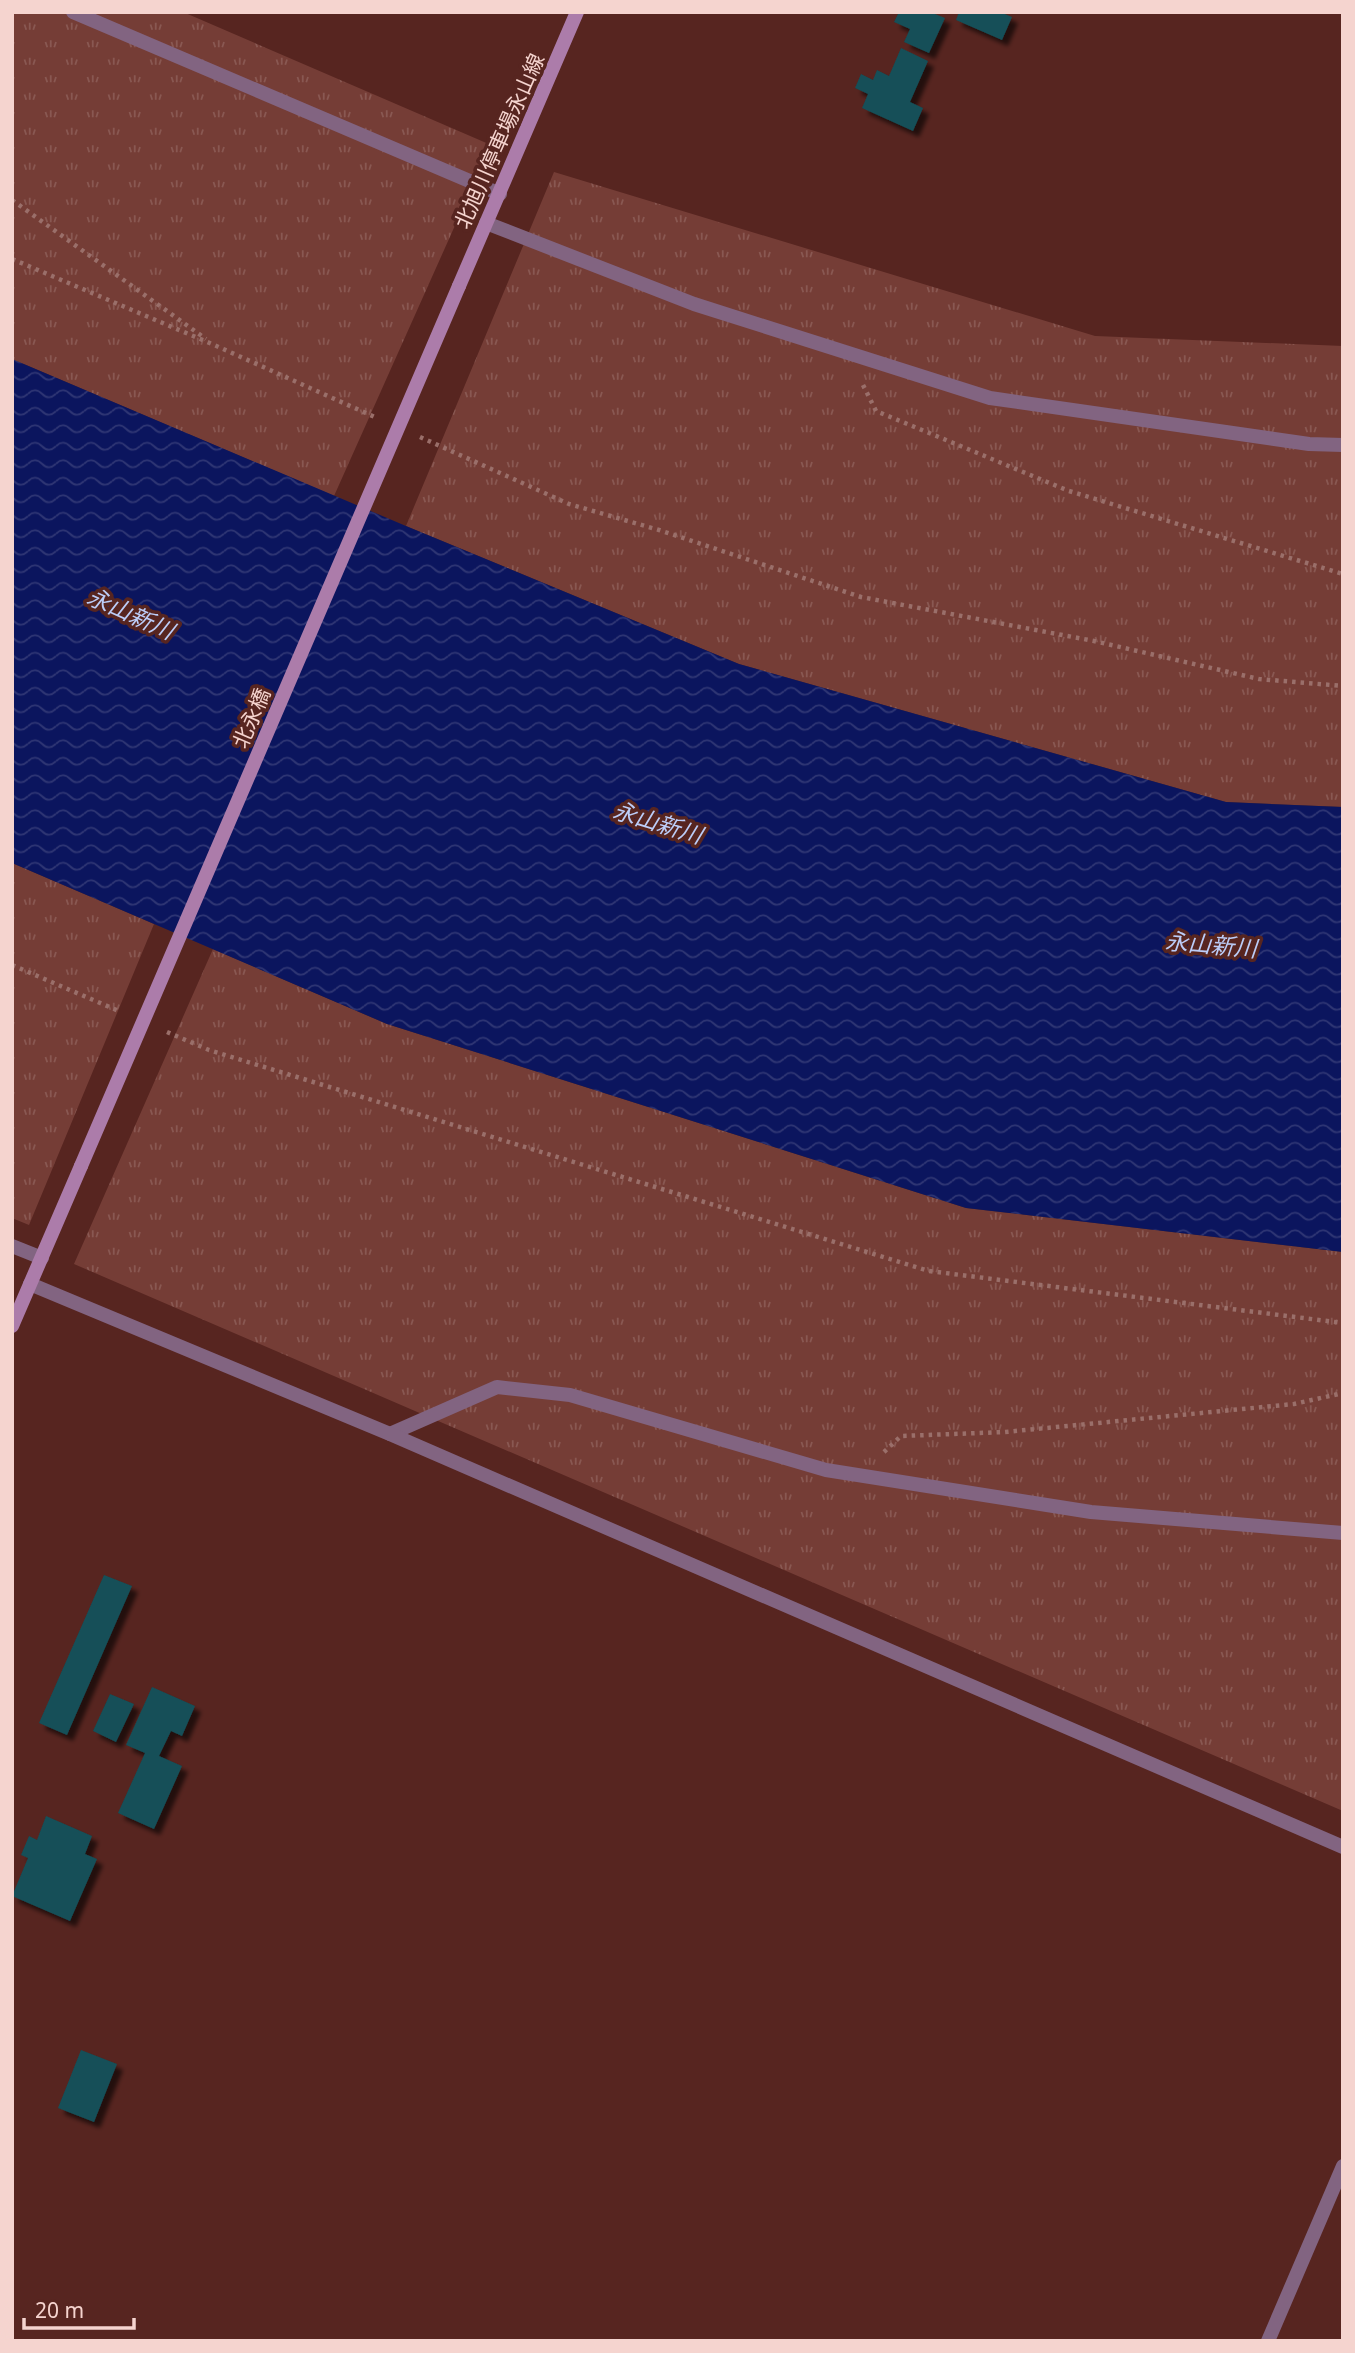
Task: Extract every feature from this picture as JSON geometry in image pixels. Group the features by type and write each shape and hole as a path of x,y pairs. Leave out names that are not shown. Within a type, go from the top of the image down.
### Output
{"main road":[{"name":"北旭川停車場永山線","path":"459,286 578,12"},
{"name":"北永橋","path":"42,1258 459,286"},
{"path":"12,1326 42,1258"}],"street":[{"path":"73,12 500,194"},
{"path":"486,223 694,304 990,398 1308,444 1343,445"},
{"path":"12,1246 42,1258"},
{"path":"30,1284 390,1434 1343,1847"},
{"path":"390,1434 497,1387 570,1395 826,1470 1091,1512 1343,1533"},
{"path":"1268,2341 1343,2166"}],"path":[{"path":"12,200 212,344"},
{"path":"12,259 378,418"},
{"path":"848,353 876,411 1069,491 1343,574"},
{"path":"416,435 569,504 659,530 862,597 1094,641 1259,679 1343,686"},
{"path":"12,965 123,1013"},
{"path":"160,1029 209,1050 929,1271 1343,1323"},
{"path":"861,1476 901,1436 1005,1432 1294,1404 1343,1393"}],"green space":[{"path":"12,12 183,12 491,145 334,496 12,359"},
{"path":"554,172 1095,336 1343,346 1343,807 1226,802 739,664 406,526"},
{"path":"12,863 154,924 29,1225 12,1218"},
{"path":"213,949 387,1024 966,1208 1343,1252 1343,1811 74,1264"}],"water":[{"name":"永山新川","path":"12,359 739,664 1226,802 1343,807 1343,1252 966,1208 387,1024 12,863"}],"building":[{"path":"899,12 930,12 945,18 929,53 904,42 910,29 894,22"},
{"path":"959,12 1000,12 1012,17 1002,40 956,20"},
{"path":"901,48 928,61 910,102 923,108 913,131 862,108 868,94 855,88 861,74 873,80 877,70 889,76"},
{"path":"104,1575 132,1586 67,1735 39,1723"},
{"path":"152,1687 195,1706 182,1736 171,1731 159,1756 182,1766 154,1829 118,1813 145,1753 126,1745"},
{"path":"110,1694 134,1704 116,1742 93,1731"},
{"path":"46,1816 92,1836 85,1854 97,1859 70,1921 12,1896 28,1858 21,1855 29,1836 37,1840"},
{"path":"81,2050 117,2064 94,2122 58,2108"}]}
